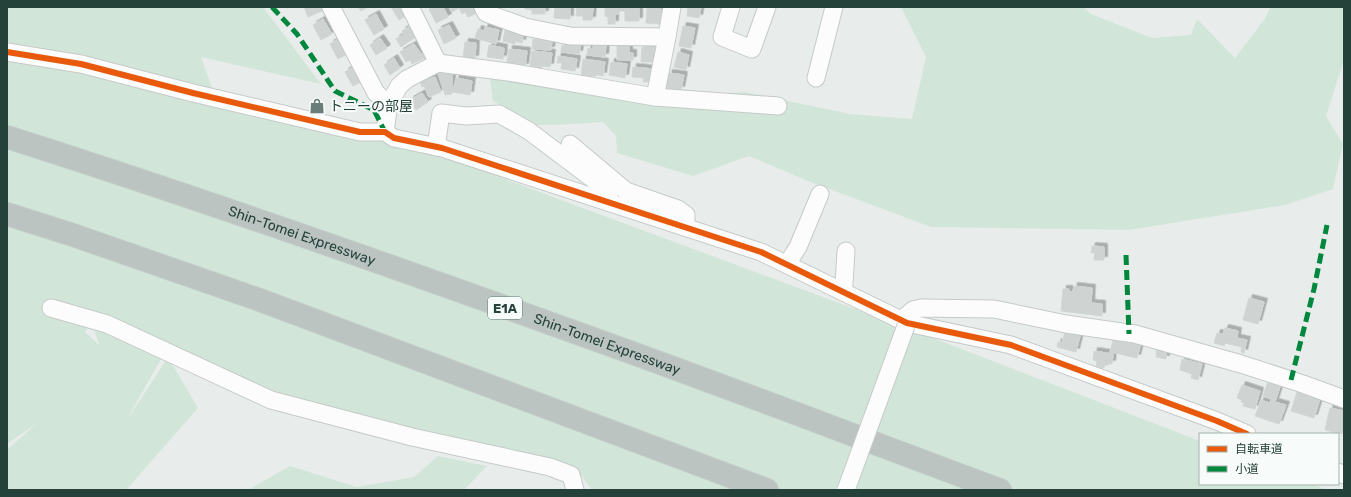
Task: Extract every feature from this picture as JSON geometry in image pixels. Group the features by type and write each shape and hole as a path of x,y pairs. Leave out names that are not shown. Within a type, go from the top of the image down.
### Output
{"highway":[{"name":"Shin-Tomei Expressway","path":"7,137 287,230 582,335 1000,490"},
{"path":"7,214 73,235 260,300 767,490"}],"street":[{"path":"331,7 376,93 389,104"},
{"path":"410,7 438,63"},
{"path":"483,7 486,13 525,27 570,36 668,37"},
{"path":"655,97 668,37 672,7"},
{"path":"731,7 722,37 752,50 767,7"},
{"path":"816,78 834,7"},
{"path":"7,52 81,64 193,94 360,132 385,132 394,138 442,148 761,252 907,323 1011,345 1217,421 1245,433"},
{"path":"385,132 389,104 398,86 407,79 438,63 508,72 655,97 778,106"},
{"path":"436,147 441,114 466,116 499,114 529,130 606,189 611,203"},
{"path":"570,144 626,191 678,209 686,215 686,227"},
{"path":"787,264 798,247 820,194"},
{"path":"841,291 844,284 846,251"},
{"path":"51,308 107,324 271,400 412,437 550,467 571,475 575,490"},
{"path":"846,490 907,323 907,315 913,310 921,308 994,310 1027,315 1066,324 1135,334 1241,364 1344,399"}],"green space":[{"path":"7,7 263,7 321,84 201,57 216,99 394,138 912,330 1199,441 1199,485 1314,485 1327,490 592,490 576,469 293,399 95,321 161,359 125,423 168,357 198,408 126,490 7,490 7,450 37,423 7,444","holes":["91,320 99,344 85,332"]},
{"path":"901,7 1084,7 1091,14 1152,38 1191,35 1197,19 1235,58 1272,7 1344,7 1344,60 1326,116 1343,144 1333,189 1285,205 1129,230 931,227 808,181 749,156 693,176 617,153 616,136 603,122 534,125 493,101 490,78 573,91 673,97 745,92 850,114 912,119 926,57"},
{"path":"438,456 487,466 464,490 248,490 290,466 357,487 414,477"}],"building":[{"path":"304,7 323,7 324,10 308,17"},
{"path":"358,7 368,7 361,11"},
{"path":"391,7 402,7 407,15 399,20"},
{"path":"434,7 443,7 448,17 436,23 429,9"},
{"path":"449,7 472,7 475,14 468,17 465,12 462,14 459,8 452,12"},
{"path":"525,7 545,7 545,14 532,14 532,10 525,9"},
{"path":"555,7 570,7 570,19 554,18"},
{"path":"577,7 593,7 592,20 583,20 583,16 576,16"},
{"path":"605,7 618,7 618,14 615,14 615,24 608,24 608,17 605,16"},
{"path":"620,7 639,7 639,21 625,21 625,11 620,11"},
{"path":"688,7 701,7 699,18 687,16"},
{"path":"647,8 661,9 660,24 646,23"},
{"path":"376,14 384,29 374,35 365,20"},
{"path":"323,19 332,34 321,40 313,25"},
{"path":"413,24 420,34 401,47 396,39 404,34 402,31"},
{"path":"449,25 456,38 444,44 438,30"},
{"path":"506,26 518,29 517,35 523,37 522,43 515,41 515,44 503,41"},
{"path":"683,26 695,28 691,48 679,46"},
{"path":"485,27 499,30 496,44 475,38 478,29 484,31"},
{"path":"340,38 349,53 338,59 330,44"},
{"path":"380,38 387,48 376,55 370,45"},
{"path":"533,39 552,41 551,50 532,49"},
{"path":"465,42 476,43 475,59 463,58"},
{"path":"567,42 581,44 579,54 561,52 562,45 566,46"},
{"path":"594,42 606,43 605,57 587,55 588,48 593,49"},
{"path":"617,43 629,43 629,53 633,53 633,60 617,60"},
{"path":"414,44 421,54 424,53 427,57 412,64 410,60 406,62 400,52"},
{"path":"489,45 504,48 503,59 487,57"},
{"path":"642,47 657,47 657,62 641,62"},
{"path":"509,49 527,51 525,67 507,64"},
{"path":"532,51 552,53 550,67 542,66 542,69 530,68"},
{"path":"678,52 689,55 686,70 674,67"},
{"path":"558,56 577,59 575,71 561,69 562,63 557,63"},
{"path":"394,58 400,68 390,75 384,65"},
{"path":"583,59 605,62 603,76 593,74 592,79 581,77"},
{"path":"611,62 627,64 625,78 609,75"},
{"path":"359,64 367,79 353,86 345,72"},
{"path":"633,67 653,69 652,82 643,82 644,78 632,77"},
{"path":"438,73 452,74 452,94 445,95"},
{"path":"669,73 684,75 681,90 666,88"},
{"path":"425,76 426,80 435,77 441,92 429,97 424,86 422,87 419,78"},
{"path":"456,78 472,81 470,95 453,92"},
{"path":"422,93 428,102 416,110 410,100"},
{"path":"1092,246 1104,247 1104,260 1094,260 1095,253 1091,253"},
{"path":"1074,286 1092,288 1091,303 1102,304 1102,316 1061,311 1063,289 1069,289 1070,292 1073,291"},
{"path":"1249,298 1264,302 1258,324 1243,320"},
{"path":"1225,328 1238,331 1237,338 1247,340 1244,353 1241,352 1242,347 1225,343 1224,346 1214,343 1217,333 1223,334"},
{"path":"1065,332 1080,336 1076,352 1057,347 1058,342 1062,343"},
{"path":"1114,337 1141,343 1137,358 1110,352"},
{"path":"1157,347 1167,348 1166,359 1156,357"},
{"path":"1094,351 1113,354 1112,364 1105,363 1104,368 1096,367 1097,361 1093,360"},
{"path":"1182,359 1202,364 1198,380 1191,378 1192,374 1180,370"},
{"path":"1269,379 1281,384 1275,402 1286,405 1279,424 1255,416 1261,400 1270,403 1271,399 1263,396"},
{"path":"1242,385 1260,391 1255,409 1243,406 1244,403 1241,402 1242,400 1237,398"},
{"path":"1297,392 1320,399 1314,418 1291,411"},
{"path":"1330,408 1344,411 1344,434 1325,430"}],"marked path":[{"path":"272,7 297,34 335,91 374,110 385,132"},
{"path":"1291,380 1314,289 1327,225"},
{"path":"1126,255 1129,334"}],"cycle path":[{"path":"7,52 81,64 193,93 360,132 385,132 394,138 442,148 761,252 907,323 1011,345 1217,421 1245,433"}],"place":[{"name":"トニーの部屋","path":"317,106"}]}
